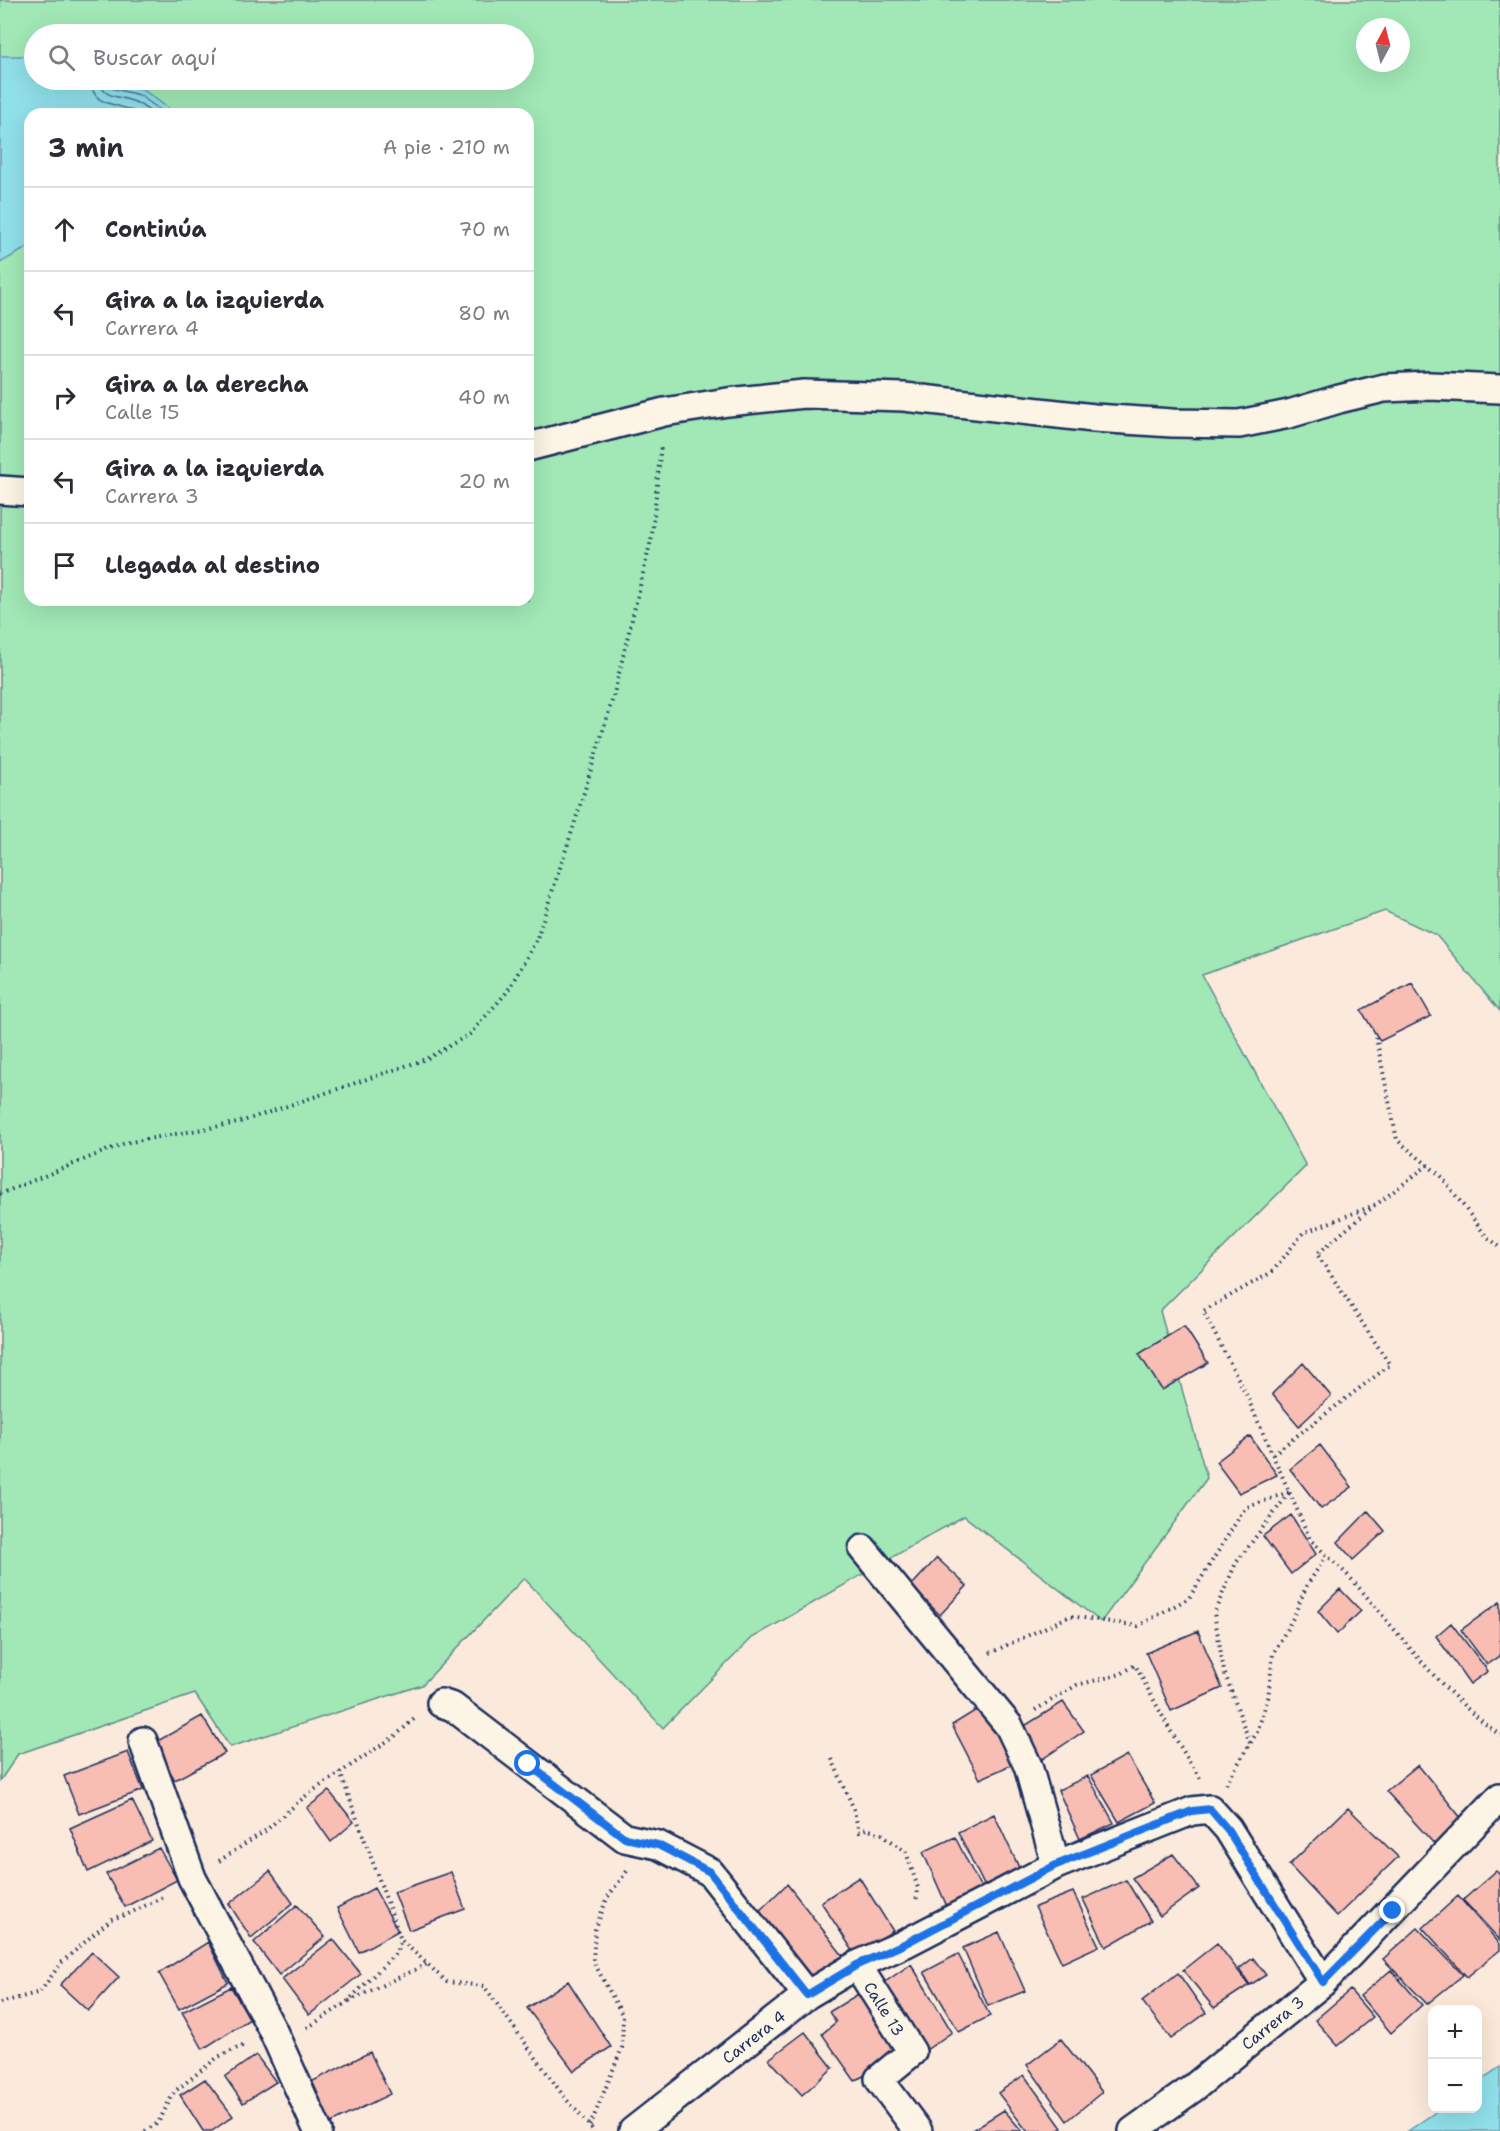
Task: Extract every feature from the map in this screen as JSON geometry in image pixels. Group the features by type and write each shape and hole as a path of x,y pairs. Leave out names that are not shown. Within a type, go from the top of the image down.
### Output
{"street":[{"path":"534,445 664,412 804,394 904,397 1094,418 1239,424 1289,414 1384,388 1430,386 1500,389"},
{"path":"0,490 24,492"},
{"path":"863,1549 1009,1726 1028,1766 1056,1865"},
{"path":"441,1702 453,1707 625,1838 658,1845 710,1872 807,1995"},
{"path":"143,1741 192,1878 273,2031 318,2131"},
{"name":"Carrera 3","path":"1133,2131 1192,2089 1323,1982 1500,1797"},
{"path":"1210,1809 1228,1830 1323,1982"},
{"name":"Carrera 4","path":"633,2131 807,1995 857,1965 904,1944 1056,1865 1192,1811 1210,1809"},
{"name":"Calle 13","path":"857,1965 912,2052 879,2079 918,2131"}],"path":[{"path":"0,1194 126,1143 237,1123 426,1059 470,1034 507,992 536,941 613,698 652,536 664,412"},
{"path":"1376,1037 1397,1140 1441,1176 1486,1236 1500,1247"},
{"path":"1273,1454 1390,1365 1317,1254 1428,1165"},
{"path":"1377,1204 1303,1233 1272,1272 1203,1311 1244,1390 1310,1539 1351,1578 1428,1668 1476,1718 1500,1735"},
{"path":"960,1667 1070,1616 1138,1626 1189,1598 1245,1508 1289,1492"},
{"path":"1250,1743 1224,1671 1214,1613 1236,1563 1289,1492"},
{"path":"1210,1809 1257,1732 1268,1698 1273,1654 1293,1618 1306,1587 1326,1556"},
{"path":"1009,1726 1077,1685 1121,1674 1135,1665 1170,1730 1203,1782 1210,1809"},
{"path":"832,1759 853,1807 859,1832 866,1829 882,1834 906,1852 918,1888 911,1931 904,1944"},
{"path":"340,1772 401,1940 447,1982 484,1986 565,2098 594,2131"},
{"path":"590,2126 622,2048 623,2016 592,1961 595,1930 607,1898 626,1872 658,1845"},
{"path":"346,2003 396,1953 401,1940"},
{"path":"145,2131 158,2123 174,2092 218,2058 273,2031 308,2028 346,2003 427,1964"}],"green space":[{"path":"0,0 1500,0 1500,1011 1436,935 1385,911 1202,975 1306,1166 1160,1311 1207,1478 1101,1622 964,1516 752,1638 663,1728 524,1578 422,1685 230,1747 195,1694 18,1754 0,1781"}],"water":[{"path":"0,56 24,56 24,90 143,90 168,108 24,108 24,249 0,263"},
{"path":"1500,2067 1500,2131 1408,2131 1434,2113 1482,2113 1482,2079"}],"building":[{"path":"1412,983 1431,1016 1380,1041 1361,1010"},
{"path":"1184,1326 1208,1363 1162,1390 1139,1354"},
{"path":"1303,1363 1331,1396 1299,1426 1272,1394"},
{"path":"1250,1436 1277,1475 1239,1493 1216,1462"},
{"path":"1320,1445 1352,1487 1321,1509 1290,1469"},
{"path":"1368,1511 1385,1531 1353,1560 1338,1542"},
{"path":"1291,1515 1316,1554 1291,1574 1263,1536"},
{"path":"937,1558 967,1586 940,1615 911,1586"},
{"path":"1340,1589 1361,1611 1337,1634 1318,1611"},
{"path":"1500,1602 1500,1656 1487,1665 1461,1630"},
{"path":"1451,1623 1488,1671 1470,1684 1436,1636"},
{"path":"1198,1631 1222,1688 1171,1711 1146,1653"},
{"path":"1063,1702 1084,1731 1038,1762 1018,1730"},
{"path":"986,1704 1022,1760 980,1779 952,1725"},
{"path":"202,1716 225,1753 175,1780 154,1743"},
{"path":"128,1752 143,1790 79,1814 64,1776"},
{"path":"1127,1755 1155,1803 1119,1822 1091,1775"},
{"path":"1418,1765 1466,1824 1437,1847 1386,1791"},
{"path":"1088,1776 1114,1823 1080,1839 1058,1790"},
{"path":"329,1791 354,1822 331,1842 307,1808"},
{"path":"132,1800 152,1841 88,1872 70,1828"},
{"path":"1348,1808 1398,1857 1337,1916 1289,1865"},
{"path":"994,1814 1022,1874 987,1891 958,1832"},
{"path":"955,1837 985,1896 949,1911 923,1852"},
{"path":"159,1848 177,1880 125,1907 106,1874"},
{"path":"1173,1854 1199,1888 1160,1916 1132,1878"},
{"path":"270,1871 293,1903 251,1938 229,1904"},
{"path":"1496,1871 1500,1875 1500,1940 1463,1900"},
{"path":"451,1872 465,1909 409,1930 394,1892"},
{"path":"859,1877 893,1931 855,1954 821,1902"},
{"path":"1126,1880 1151,1921 1106,1947 1083,1899"},
{"path":"787,1884 844,1957 811,1986 754,1916"},
{"path":"374,1888 398,1931 359,1952 337,1908"},
{"path":"1073,1892 1099,1946 1062,1963 1035,1907"},
{"path":"1458,1896 1500,1944 1500,1950 1467,1977 1423,1928"},
{"path":"297,1905 325,1937 279,1975 254,1942"},
{"path":"1418,1928 1463,1975 1427,2004 1383,1959"},
{"path":"999,1932 1025,1991 988,2006 963,1948"},
{"path":"333,1939 361,1974 309,2015 282,1979"},
{"path":"208,1942 228,1983 179,2009 159,1973"},
{"path":"1217,1943 1249,1985 1214,2008 1183,1970"},
{"path":"92,1952 119,1977 88,2011 60,1985"},
{"path":"958,1954 990,2016 959,2032 924,1972"},
{"path":"1253,1958 1266,1975 1250,1985 1239,1969"},
{"path":"911,1964 952,2032 919,2055 875,1989"},
{"path":"1391,1970 1422,2005 1391,2033 1360,1996"},
{"path":"1178,1973 1206,2013 1171,2039 1142,2001"},
{"path":"568,1981 611,2047 574,2071 527,2008"},
{"path":"231,1987 250,2019 203,2049 182,2012"},
{"path":"1350,1990 1373,2017 1338,2046 1315,2020"},
{"path":"863,1991 906,2050 855,2081 822,2034 836,2022 829,2012"},
{"path":"805,2032 833,2068 802,2095 769,2059"},
{"path":"1061,2039 1102,2092 1067,2121 1027,2065"},
{"path":"370,2052 390,2094 329,2124 311,2082"},
{"path":"256,2055 276,2082 243,2103 225,2077"},
{"path":"1024,2075 1062,2128 1057,2131 1027,2131 998,2093"},
{"path":"205,2079 233,2116 212,2131 203,2131 180,2095"},
{"path":"1004,2110 1022,2131 972,2130"}],"route":[{"path":"528,1764 625,1838 658,1845 710,1872 807,1995 857,1965 904,1944 1056,1865 1192,1811 1210,1809 1228,1830 1323,1982 1393,1911"}]}
